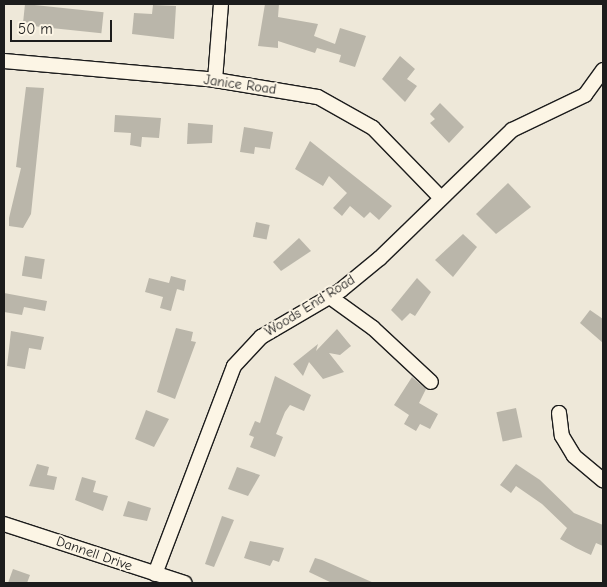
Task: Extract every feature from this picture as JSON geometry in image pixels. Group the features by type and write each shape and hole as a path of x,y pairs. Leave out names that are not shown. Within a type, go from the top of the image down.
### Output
{"street":[{"path":"215,80 221,4"},
{"name":"Janice Road","path":"4,61 215,80 318,97 373,128 439,196"},
{"name":"Woods End Road","path":"155,574 234,366 261,337 330,297 380,258 439,196 512,130 585,96 603,70"},
{"path":"330,297 373,328 431,382"},
{"path":"559,413 562,436 574,456 603,480"},
{"name":"Dannell Drive","path":"4,524 184,583"}],"building":[{"path":"25,4 104,12 101,33 23,25"},
{"path":"265,4 279,4 278,17 318,24 314,36 335,44 340,28 366,36 355,67 339,62 341,55 317,48 315,53 278,41 278,48 258,46"},
{"path":"153,5 176,6 174,39 132,34 134,13 152,14"},
{"path":"400,56 415,69 407,79 417,86 405,102 382,79"},
{"path":"26,87 44,88 31,214 23,228 9,226 9,218 21,168 16,167"},
{"path":"440,103 464,127 449,143 430,123 435,119 430,114"},
{"path":"115,115 161,118 159,138 142,137 141,147 130,145 131,133 114,132"},
{"path":"188,123 213,125 212,143 187,144"},
{"path":"244,127 273,132 270,149 255,147 254,154 240,152"},
{"path":"310,141 392,206 379,220 370,212 364,218 350,206 342,216 333,208 347,193 329,176 323,186 295,169"},
{"path":"508,183 531,207 496,234 476,214"},
{"path":"256,222 270,225 267,240 253,237"},
{"path":"463,234 477,247 453,277 435,260"},
{"path":"299,238 311,251 281,271 273,262"},
{"path":"25,256 45,259 42,279 22,276"},
{"path":"171,276 186,280 184,291 177,289 171,311 160,308 163,297 145,292 149,278 169,283"},
{"path":"417,278 431,292 415,316 410,313 402,321 391,310"},
{"path":"4,293 47,301 45,311 24,307 22,315 4,312"},
{"path":"590,310 603,319 603,343 580,323"},
{"path":"176,328 193,332 191,341 196,342 175,399 157,392"},
{"path":"337,329 351,346 340,355 329,353 344,372 323,379 309,362 303,376 293,364 318,344 316,351"},
{"path":"11,331 44,337 41,350 29,348 25,369 7,366"},
{"path":"275,376 311,395 304,411 290,405 285,412 276,434 283,437 275,457 250,447 254,437 249,435 255,421 260,423"},
{"path":"412,377 426,389 419,403 438,414 430,429 420,424 416,431 404,424 409,415 394,405"},
{"path":"516,408 522,437 503,442 496,412"},
{"path":"146,410 169,419 154,447 135,439"},
{"path":"37,464 49,467 47,475 57,477 54,490 29,486"},
{"path":"516,464 540,480 574,513 603,525 603,546 596,543 591,555 560,539 567,528 542,504 516,486 511,493 500,485"},
{"path":"237,467 260,475 248,496 228,489"},
{"path":"82,477 96,481 93,492 108,496 103,511 75,500"},
{"path":"128,501 151,508 147,521 123,516"},
{"path":"222,516 234,520 214,567 205,564"},
{"path":"250,541 284,548 279,562 273,560 270,566 244,558"},
{"path":"315,558 374,583 332,583 309,572"},
{"path":"13,569 30,575 27,583 8,583"}]}
